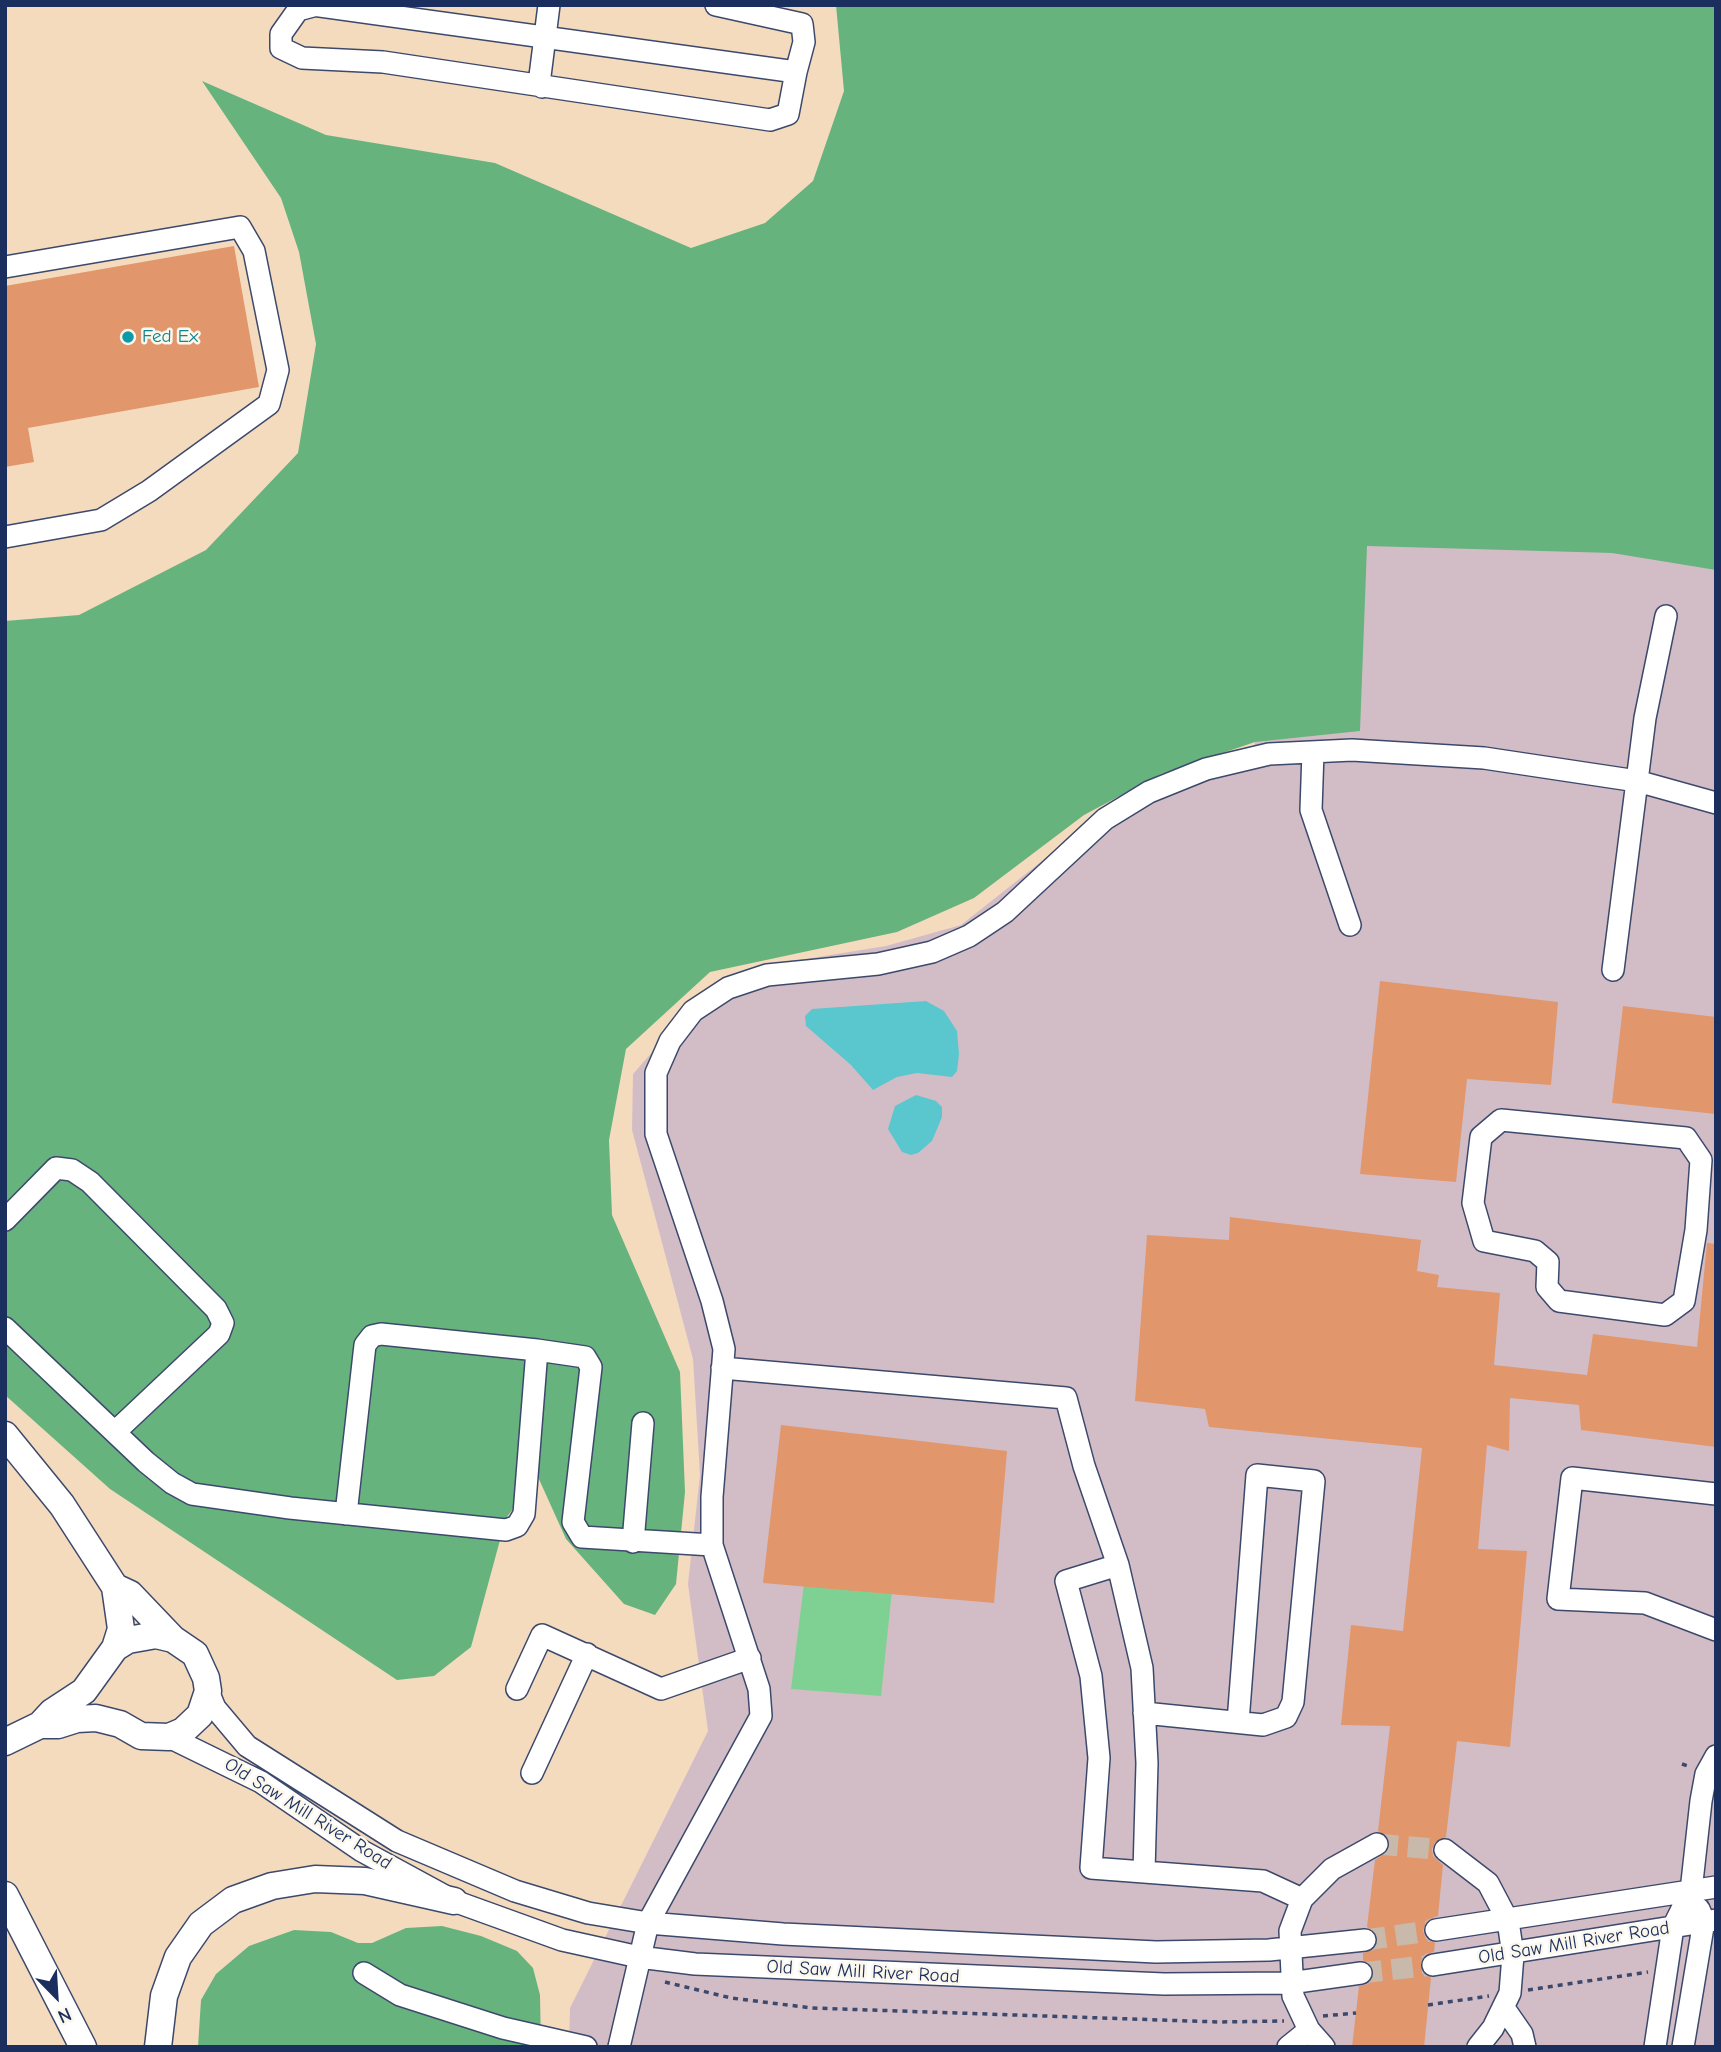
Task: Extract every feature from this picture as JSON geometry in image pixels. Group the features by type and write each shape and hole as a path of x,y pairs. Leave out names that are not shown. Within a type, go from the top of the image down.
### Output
{"main road":[{"path":"5,1434 62,1505 115,1587 121,1629 115,1648 84,1690 52,1712 40,1724 5,1742"},
{"name":"Old Saw Mill River Road","path":"115,1587 130,1594 173,1639 195,1654 208,1691"},
{"path":"115,1648 143,1636 173,1639"},
{"path":"99,1673 107,1707 120,1724"},
{"path":"169,1737 183,1731 200,1715 208,1691"},
{"name":"Old Saw Mill River Road","path":"40,1724 58,1725 96,1718 120,1724 141,1736 169,1737"},
{"path":"158,2047 164,1996 178,1957 201,1924 233,1900 272,1886 315,1878 365,1881 454,1901"},
{"path":"5,1895 83,2047"}],"street":[{"path":"542,87 540,76 549,5"},
{"path":"716,5 802,24 804,42 788,114 771,120 383,62 302,58 281,48 281,34 298,10 313,6 796,72"},
{"path":"5,267 240,227 254,251 278,370 269,404 149,491 101,520 5,537"},
{"path":"1613,970 1645,718 1666,616"},
{"path":"619,2047 648,1923 761,1716 759,1689 722,1583 712,1545 724,1349 712,1301 656,1134 656,1073 670,1041 693,1011 728,988 767,975 878,964 932,952 969,936 1005,912 1105,819 1149,792 1206,769 1269,754 1352,750 1484,758 1637,781 1716,803"},
{"path":"1313,752 1311,810 1350,925"},
{"path":"1501,1120 1686,1138 1701,1160 1706,1231 1684,1301 1665,1315 1559,1301 1548,1287 1548,1262 1535,1251 1484,1241 1473,1203 1481,1137 1501,1120"},
{"path":"5,1220 56,1168 72,1170 90,1182 216,1309 223,1323 219,1334 115,1432"},
{"path":"5,1328 172,1483 192,1494 346,1514 506,1530 517,1526 524,1514 537,1350"},
{"path":"346,1514 365,1345 372,1336 381,1334 585,1357 591,1367 573,1522 582,1537 590,1540 712,1545"},
{"path":"722,1367 1066,1398 1084,1466 1118,1565 1142,1668 1144,1872"},
{"path":"633,1542 643,1423"},
{"path":"1144,1713 1263,1725 1286,1717 1293,1702 1314,1481 1257,1475 1238,1722"},
{"path":"1716,1494 1572,1478 1558,1599 1645,1603 1716,1630"},
{"path":"1118,1565 1066,1581 1091,1676 1099,1758 1091,1868 1263,1881 1302,1899"},
{"path":"517,1689 542,1635 661,1689 750,1658"},
{"path":"532,1773 587,1654"},
{"name":"Old Saw Mill River Road","path":"208,1691 215,1708 247,1746 397,1841 515,1891 587,1913 648,1923 783,1934 1156,1952 1290,1949 1365,1940"},
{"name":"Old Saw Mill River Road","path":"169,1737 261,1782 362,1851 454,1901 638,1966 695,1964 997,1979 1164,1984 1290,1983 1361,1973"},
{"path":"1655,2047 1673,1927 1691,1891 1706,1774 1716,1756"},
{"path":"1324,2047 1305,2024 1290,1983 1290,1931 1302,1899 1332,1869 1377,1844"},
{"path":"1445,1850 1488,1883 1508,1921 1513,1955 1507,2001 1478,2047"},
{"name":"Old Saw Mill River Road","path":"1436,1930 1716,1887"},
{"path":"1683,2047 1710,1920 1691,1891"},
{"name":"Old Saw Mill River Road","path":"1433,1965 1513,1955 1710,1920"},
{"path":"364,1973 400,1995 536,2041 586,2047"},
{"path":"1507,2001 1525,2047"},
{"path":"1288,2047 1305,2024"}],"path":[{"path":"638,1966 731,1998 812,2008 1305,2024 1356,2013"},
{"path":"1428,2005 1507,2001 1667,1969"}],"shaded area":[{"path":"1356,382 1716,437 1716,2047 569,2047 570,2008 708,1731 688,1584 700,1475 693,1359 632,1130 633,1074 710,986 787,962 886,946 961,925 1066,842 1253,749"}],"green space":[{"path":"836,5 1716,5 1716,570 1612,553 1367,546 1360,731 1255,742 1161,774 1084,815 974,898 897,932 710,972 626,1049 609,1140 612,1215 680,1372 685,1492 676,1584 655,1615 624,1604 566,1539 538,1477 506,1518 471,1647 434,1676 397,1680 110,1489 5,1395 5,621 79,615 206,550 298,453 316,344 299,252 281,198 202,81 326,135 495,163 691,248 765,223 813,181 844,91"},
{"path":"804,1583 892,1590 881,1696 791,1689"},
{"path":"442,1926 481,1936 517,1951 533,1968 540,1995 541,2047 198,2047 201,2000 216,1974 249,1946 294,1930 331,1932 358,1943 372,1943 406,1928"}],"water":[{"path":"926,1001 944,1011 957,1031 959,1054 957,1071 952,1077 917,1073 897,1077 873,1090 851,1065 806,1026 805,1016 812,1009"},
{"path":"916,1095 936,1101 942,1107 942,1117 932,1141 918,1153 911,1155 902,1152 888,1129 895,1106"}],"building":[{"name":"Fed Ex","path":"234,246 259,387 28,428 34,462 5,467 5,286"},
{"path":"1380,981 1558,1002 1551,1085 1467,1079 1456,1182 1360,1174"},
{"path":"1623,1006 1716,1017 1716,1114 1612,1103"},
{"path":"1230,1217 1421,1240 1417,1271 1439,1275 1437,1287 1500,1293 1494,1365 1587,1375 1593,1334 1697,1347 1707,1243 1716,1244 1716,1447 1581,1430 1579,1405 1510,1398 1509,1451 1487,1445 1478,1549 1527,1551 1510,1747 1457,1741 1446,1837 1435,1842 1432,1849 1433,1856 1443,1865 1438,1916 1427,1920 1423,1931 1426,1939 1435,1943 1434,1952 1425,1954 1421,1961 1422,1973 1431,1978 1424,2047 1352,2047 1359,1986 1368,1984 1373,1977 1372,1966 1363,1960 1363,1953 1373,1950 1378,1939 1375,1932 1367,1927 1375,1860 1388,1851 1390,1845 1388,1837 1378,1831 1390,1726 1341,1725 1351,1625 1403,1631 1422,1448 1209,1427 1205,1409 1135,1401 1147,1235 1229,1240"},
{"path":"781,1425 1007,1451 994,1603 763,1583"}],"tunnel":[{"path":"1377,1844 1445,1850"},
{"path":"1365,1940 1436,1930"},
{"path":"1361,1973 1433,1965"}],"place":[{"name":"Fed Ex","path":"128,337"}]}
